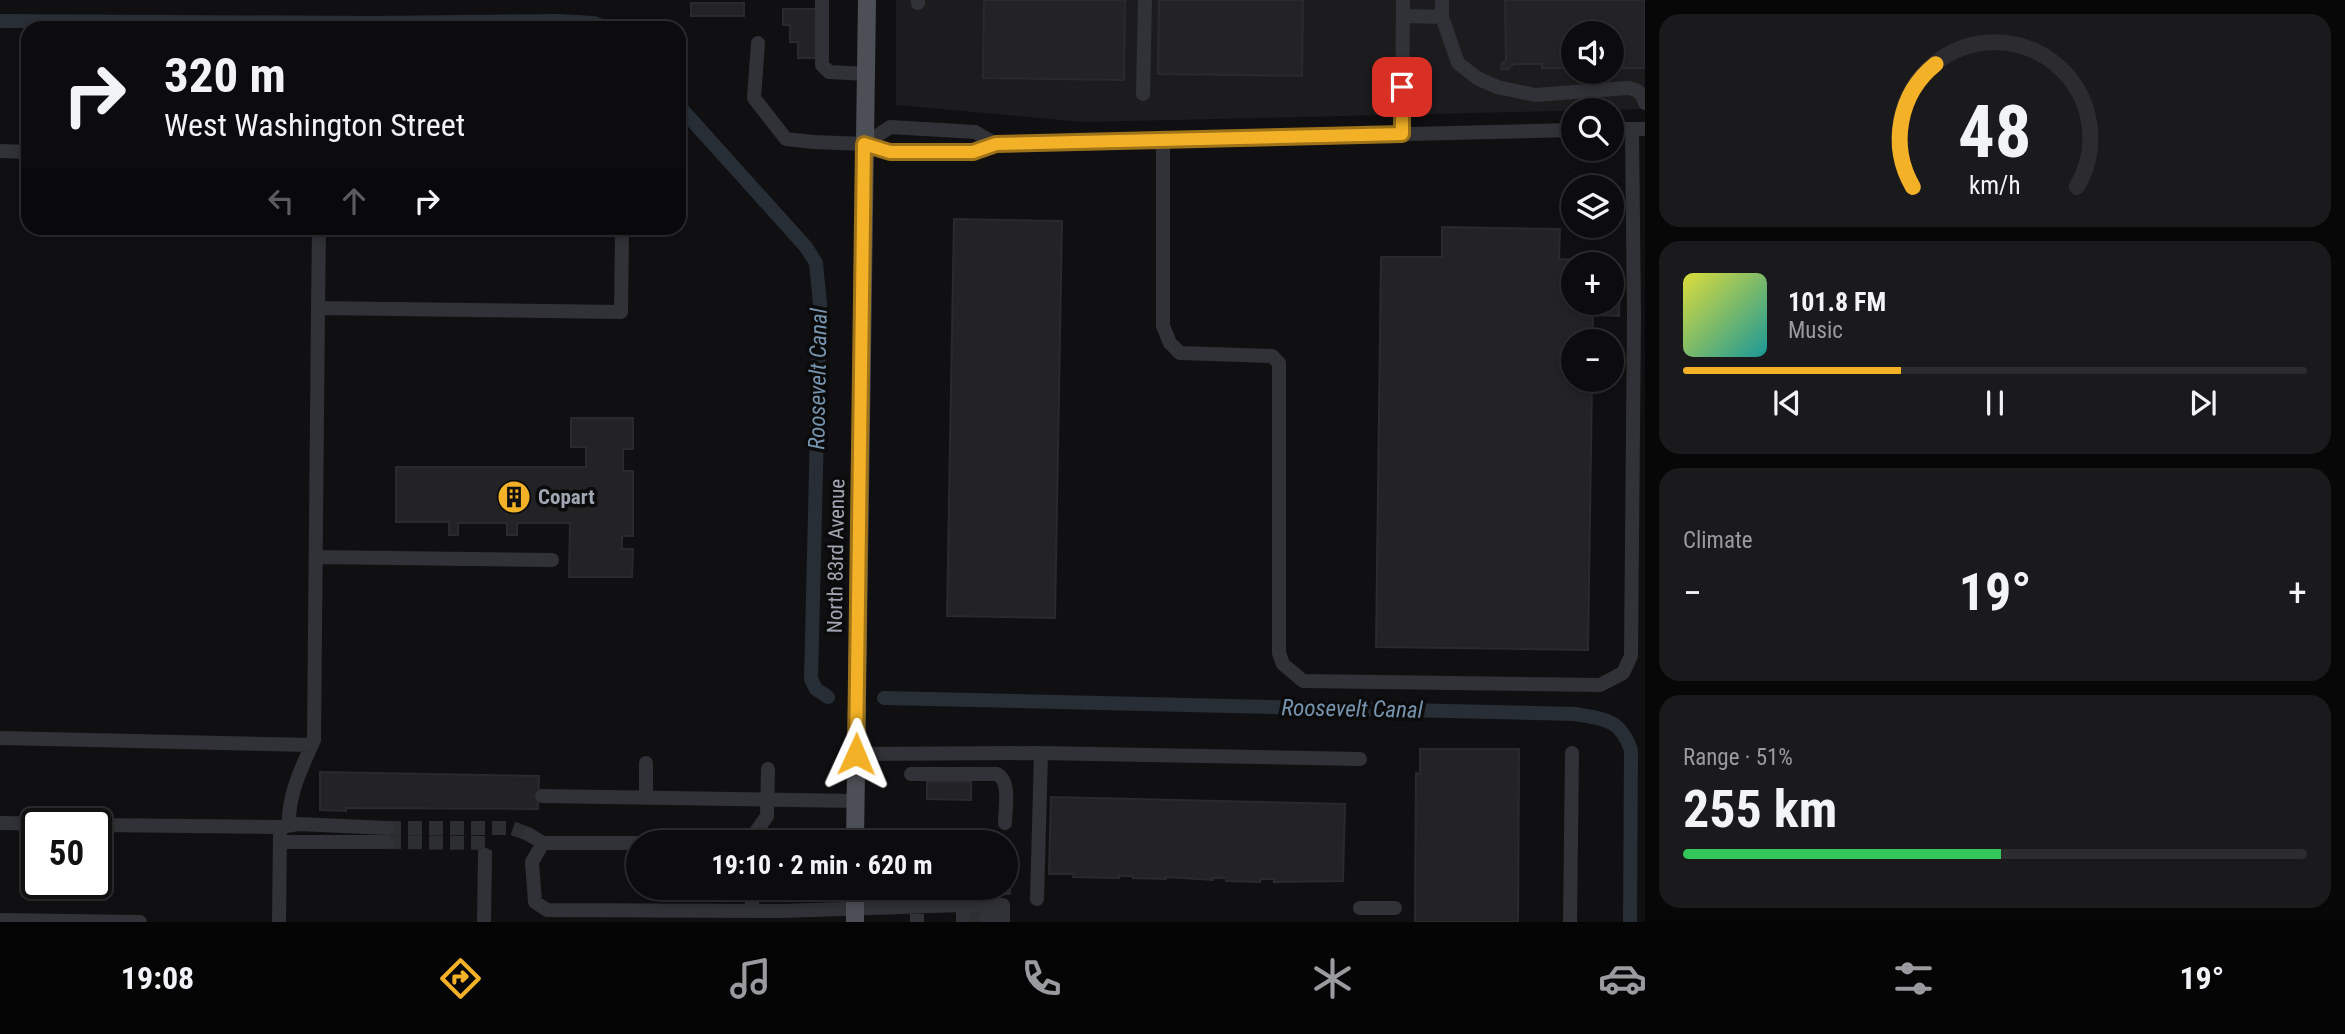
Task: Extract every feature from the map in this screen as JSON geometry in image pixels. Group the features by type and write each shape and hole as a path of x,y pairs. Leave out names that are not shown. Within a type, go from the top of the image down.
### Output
{"main road":[{"name":"North 83rd Avenue","path":"855,830 867,0"}],"street":[{"path":"822,0 822,65 829,72 866,74"},
{"path":"1143,94 1145,0"},
{"path":"1402,134 1403,0"},
{"path":"1443,0 1441,17 1458,63 1477,78 1497,87 1535,96 1637,89 1645,103"},
{"path":"1403,16 1441,17"},
{"path":"758,43 754,98 786,139 864,144 890,152 973,152 996,144 1561,130"},
{"path":"864,144 890,127 975,132 996,144"},
{"path":"1163,141 1163,326 1170,343 1180,353 1272,356 1279,363 1279,653 1283,664 1303,681 1600,685 1623,673 1631,656 1639,129"},
{"path":"0,151 21,152"},
{"path":"279,922 283,831 297,779 314,740 319,235"},
{"path":"318,307 621,312 622,235"},
{"path":"317,558 552,560"},
{"path":"0,738 312,745"},
{"path":"1570,922 1572,753"},
{"path":"856,754 1360,759"},
{"path":"1037,899 1041,754"},
{"path":"646,763 646,797"},
{"path":"757,830 766,816 768,769"},
{"path":"911,774 1002,777 1005,783 1005,823"},
{"path":"542,796 856,801"},
{"path":"0,823 21,823"},
{"path":"112,826 387,835"},
{"path":"528,834 543,843 626,844"},
{"path":"543,843 531,862 535,902 547,910 855,914 918,906 987,906 1003,910"},
{"path":"484,922 485,855"},
{"path":"752,900 752,911"},
{"path":"917,922 918,906"},
{"path":"1360,908 1395,908"},
{"path":"0,920 140,922"}],"shaded area":[{"path":"896,0 1645,0 1645,109 1624,109 1624,98 1561,98 1561,111 1083,122 896,105"}],"building":[{"path":"984,0 1125,0 1124,80 983,78"},
{"path":"1159,0 1303,0 1302,76 1158,74"},
{"path":"1505,0 1645,0 1645,68 1624,68 1624,21 1561,21 1561,68 1542,68 1542,64 1514,64 1508,69 1501,69 1506,60"},
{"path":"691,3 744,3 744,16 691,16"},
{"path":"783,9 817,9 816,58 798,58 798,42 790,42 790,25 783,25"},
{"path":"954,219 1062,221 1055,618 947,616"},
{"path":"1442,227 1560,229 1561,315 1593,315 1592,329 1561,329 1561,392 1592,392 1588,650 1376,647 1381,257 1442,257"},
{"name":"Copart","path":"571,418 633,418 633,449 623,449 623,471 633,471 633,536 622,536 622,549 633,549 632,577 569,577 570,523 517,523 517,535 507,535 507,523 458,523 458,535 449,535 449,522 396,522 396,467 586,467 586,447 571,447"},
{"path":"1420,749 1519,749 1518,922 1415,922 1416,773 1420,774"},
{"path":"320,772 539,776 538,809 320,810"},
{"path":"927,782 971,782 971,800 927,799"},
{"path":"1051,797 1345,804 1343,881 1274,882 1274,879 1260,879 1260,882 1226,881 1226,878 1073,877 1074,874 1049,874"},
{"path":"969,913 986,913 986,922 969,922"}],"waterway":[{"name":"Roosevelt Canal","path":"0,21 21,21"},
{"name":"Roosevelt Canal","path":"686,114 806,247 816,263 820,304 811,679 816,689 828,697"},
{"name":"Roosevelt Canal","path":"884,698 1575,714 1603,719 1622,732 1631,750 1630,922"}],"tunnel":[{"path":"387,828 512,828 528,834"},
{"path":"387,842 485,843 485,855"},
{"path":"969,918 986,918"}],"place":[{"name":"Copart","path":"514,497"}],"route":[{"path":"856,754 864,144 890,152 973,152 996,144 1402,134 1402,87"}]}
